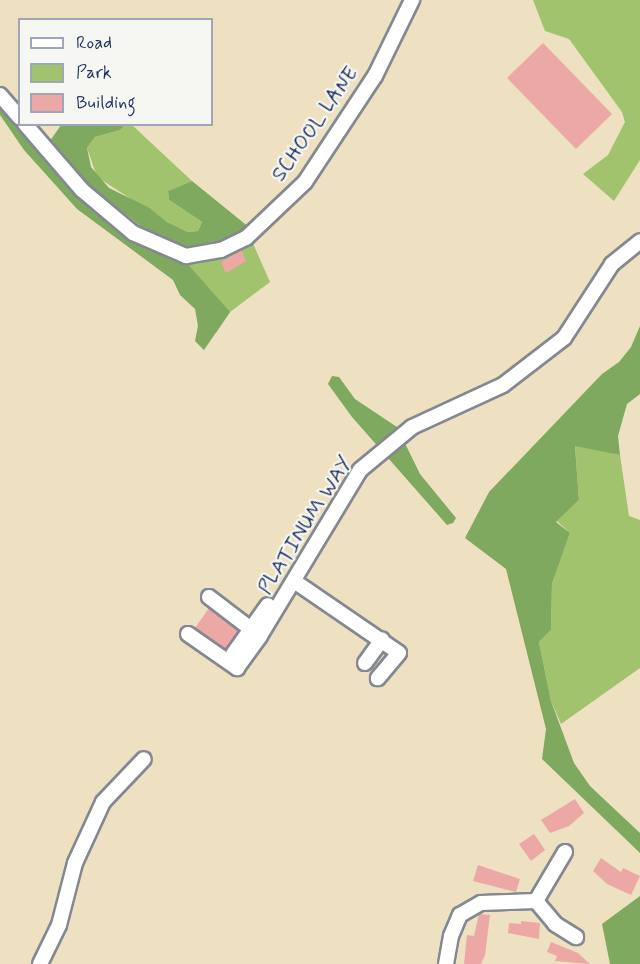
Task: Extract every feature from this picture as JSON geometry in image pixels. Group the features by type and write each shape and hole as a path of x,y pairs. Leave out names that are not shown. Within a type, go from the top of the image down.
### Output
{"street":[{"name":"SCHOOL LANE","path":"27,126 82,190 133,233 186,256 221,250 246,238 305,182 375,76 412,0"},
{"path":"0,95 18,116"},
{"name":"PLATINUM WAY","path":"188,634 235,661 294,580 360,470 412,427 503,386 564,338 612,264 640,241"},
{"path":"294,580 399,653 378,678"},
{"path":"209,597 256,632 268,605"},
{"path":"365,663 382,640"},
{"path":"40,964 59,924 75,863 103,802 144,759"},
{"path":"536,901 565,852"},
{"path":"536,901 555,924 576,937"},
{"path":"446,964 451,936 460,915 469,908 481,903 536,901"}],"green space":[{"path":"533,0 640,0 640,160 614,201 583,174 608,155 625,122 622,112 569,39 545,31"},
{"path":"0,99 18,122 18,126 22,126 76,194 185,261 230,312 204,350 195,341 198,326 195,309 180,295 173,280 77,209 24,150 0,115"},
{"path":"60,126 124,126 120,130 95,137 87,148 91,167 109,188 148,207 167,222 188,232 198,231 202,222 169,200 168,191 192,181 250,228 208,249 186,249 148,232 69,169 50,141"},
{"path":"124,126 133,126 192,181 168,191 169,200 202,222 198,231 188,232 167,222 97,177 87,148 95,137 120,130"},
{"path":"251,239 270,282 230,312 216,333 185,261 212,259"},
{"path":"640,326 640,394 627,404 618,436 620,455 575,446 579,500 556,522 570,533 552,584 551,630 539,642 551,701 574,763 590,786 640,833 640,853 542,759 546,729 506,569 465,538 489,492 602,374 619,362 631,347"},
{"path":"332,376 339,377 355,399 397,427 420,474 456,518 453,523 447,525 352,417 328,384"},
{"path":"575,445 620,455 629,516 640,520 640,668 561,724 551,701 539,642 551,630 552,584 570,533 557,521 579,500"},
{"path":"640,896 640,964 610,964 602,924"}],"building":[{"path":"543,43 612,114 576,149 507,78"},
{"path":"241,250 246,261 226,273 221,262"},
{"path":"209,608 238,631 226,649 195,628"},
{"path":"575,799 584,813 569,826 550,833 541,820"},
{"path":"534,834 545,850 531,861 519,844"},
{"path":"601,858 621,872 623,868 640,876 631,895 607,884 593,871"},
{"path":"478,865 520,879 516,892 473,881"},
{"path":"479,914 490,915 485,955 481,964 464,964 467,935 474,936"},
{"path":"521,921 540,923 539,939 508,933 509,923 521,924"},
{"path":"551,942 578,953 590,964 555,961 557,956 547,952"}]}
